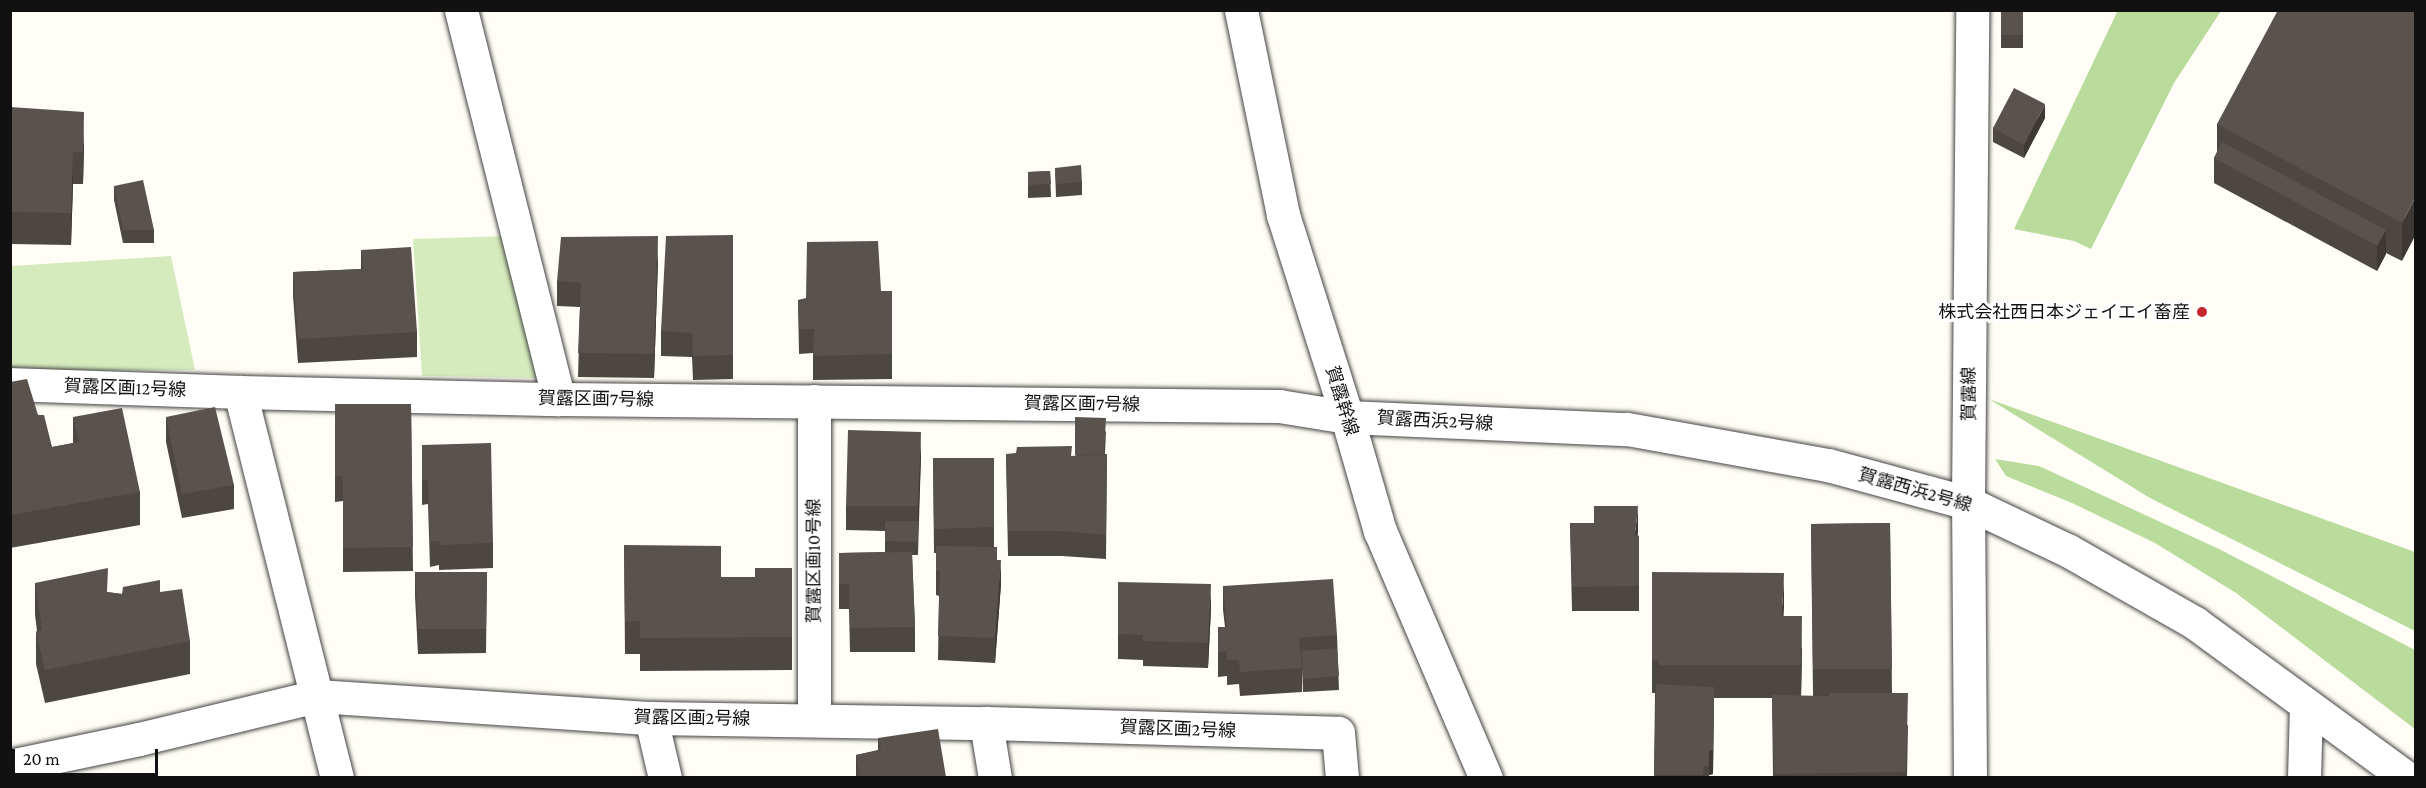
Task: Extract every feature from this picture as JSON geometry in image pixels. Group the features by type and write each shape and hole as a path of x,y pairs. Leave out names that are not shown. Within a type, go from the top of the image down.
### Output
{"street":[{"path":"461,10 559,399"},
{"name":"賀露幹線","path":"1241,10 1283,215 1347,417 1380,531 1486,777"},
{"name":"賀露線","path":"1970,777 1968,503 1972,10"},
{"name":"賀露区画12号線","path":"10,384 240,392"},
{"path":"240,392 337,777"},
{"name":"賀露区画7号線","path":"240,392 559,399 1279,406 1347,417"},
{"name":"賀露区画10号線","path":"814,401 814,720"},
{"name":"賀露西浜2号線","path":"1347,417 1627,429 1828,465 1968,503 2069,551 2195,622 2407,777"},
{"name":"賀露区画2号線","path":"10,766 151,736 317,696 651,718 986,723 1338,733 1342,777"},
{"path":"2304,777 2306,705"},
{"path":"651,718 665,777"},
{"path":"986,723 995,777"}],"green space":[{"path":"2118,10 2221,11 2174,83 2091,249 2074,241 2014,229"},
{"path":"507,236 543,378 422,376 413,239"},
{"path":"171,256 195,370 11,371 11,266"},
{"path":"1989,399 2415,552 2415,631 2150,498"},
{"path":"1995,459 2039,466 2219,549 2415,650 2415,729 2236,593 2155,543 2072,503 2006,476"}],"building":[{"path":"2001,10 2023,10 2023,35 2001,35"},
{"path":"2278,10 2415,10 2415,198 2402,223 2217,124"},
{"path":"2014,88 2045,104 2024,145 1993,128"},
{"path":"10,107 84,112 83,152 73,152 71,213 10,212"},
{"path":"2222,142 2386,230 2377,246 2214,158"},
{"path":"1081,165 1082,182 1056,184 1055,168"},
{"path":"1050,171 1051,184 1028,185 1028,172"},
{"path":"143,180 154,230 123,230 114,186"},
{"path":"733,235 733,355 693,356 692,333 661,331 666,236"},
{"path":"658,236 654,354 578,353 581,283 557,281 561,237"},
{"path":"878,241 881,291 892,291 892,354 813,356 814,329 799,329 798,300 806,298 807,242"},
{"path":"411,247 417,332 298,339 293,272 363,269 361,250"},
{"path":"27,379 38,415 44,415 52,447 79,442 73,417 122,408 140,492 10,515 10,382"},
{"path":"335,404 411,404 413,547 343,548 343,476 335,477"},
{"path":"215,407 234,485 182,494 166,417"},
{"path":"1075,417 1106,418 1104,454 1075,455"},
{"path":"848,430 921,432 918,506 846,506"},
{"path":"491,443 493,543 439,545 440,541 430,542 428,480 422,481 422,445"},
{"path":"1072,446 1071,456 1107,454 1106,535 1062,531 1008,531 1006,454 1016,453 1017,447"},
{"path":"933,458 994,458 994,527 934,529"},
{"path":"1594,506 1638,506 1635,535 1639,536 1639,586 1572,587 1570,523 1594,523"},
{"path":"885,521 918,521 918,542 885,541"},
{"path":"1890,523 1892,669 1813,669 1811,524"},
{"path":"624,545 721,546 721,577 755,577 755,568 792,568 792,637 640,638 640,621 625,622"},
{"path":"936,546 997,547 997,560 1001,560 995,638 938,636 940,571 936,571"},
{"path":"912,552 915,627 850,628 849,584 839,584 839,553"},
{"path":"108,568 107,592 122,594 123,587 160,580 160,592 182,589 190,641 45,670 36,632 42,630 35,583"},
{"path":"415,572 487,572 486,629 418,629"},
{"path":"1652,572 1784,573 1782,616 1802,616 1801,665 1659,665 1659,660 1652,661"},
{"path":"1333,579 1337,635 1299,638 1302,668 1240,672 1239,660 1227,660 1227,651 1218,652 1218,627 1227,627 1223,586"},
{"path":"1118,582 1211,584 1208,643 1143,641 1143,635 1118,634"},
{"path":"1337,648 1339,676 1303,679 1302,651"},
{"path":"1656,684 1714,687 1713,750 1709,751 1709,766 1704,766 1703,775 1654,775"},
{"path":"1829,693 1908,693 1906,772 1774,774 1772,695 1829,696"},
{"path":"938,729 946,777 860,777 856,755 881,750 878,738"}],"place":[{"name":"株式会社西日本ジェイエイ畜産","path":"2202,312"}]}
